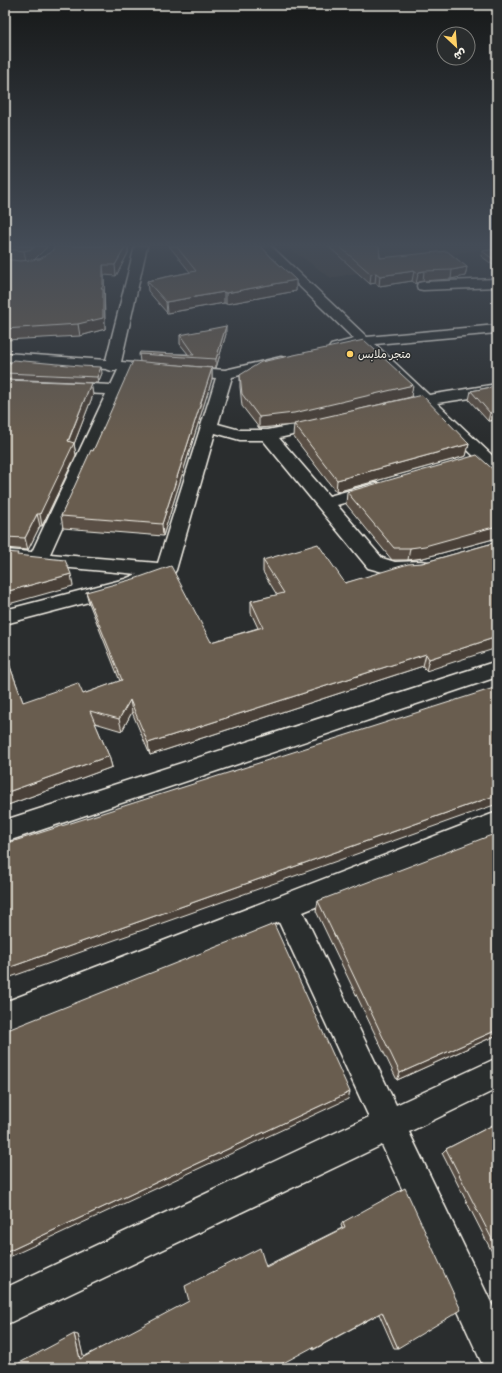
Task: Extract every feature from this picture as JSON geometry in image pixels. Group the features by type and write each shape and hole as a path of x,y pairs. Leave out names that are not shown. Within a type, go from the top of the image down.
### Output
{"street":[{"path":"38,559 115,390 129,310"},
{"path":"331,310 425,400 484,463"},
{"path":"325,350 364,341 497,329"},
{"path":"5,357 225,374 294,358"},
{"path":"166,570 225,374"},
{"path":"402,405 497,388"},
{"path":"7,389 115,390"},
{"path":"209,427 240,435 268,435 294,431 340,420"},
{"path":"268,435 375,563 394,570 419,568 440,562"},
{"path":"325,503 393,483"},
{"path":"5,556 166,570"},
{"path":"90,595 98,564"},
{"path":"5,617 131,584 166,570"},
{"path":"5,831 497,669"},
{"path":"5,1017 497,823"},
{"path":"286,906 497,1356"},
{"path":"5,1307 497,1073"}],"building":[{"path":"5,310 103,310 103,318 78,324 5,329"},
{"path":"226,326 216,359 139,354 140,352 194,355 180,335"},
{"path":"364,340 413,385 294,413 259,417 242,394 240,375 261,362"},
{"path":"13,360 101,367 97,377 5,373 5,370"},
{"path":"133,361 212,368 162,524 61,516 91,450 93,451"},
{"path":"5,380 91,383 68,441 74,443 40,514 37,514 25,538 5,537"},
{"path":"497,386 497,412 490,413 471,391"},
{"path":"422,395 469,444 337,480 294,424"},
{"path":"477,455 497,473 497,526 425,546 394,548 347,492"},
{"path":"497,542 497,637 429,659 426,654 148,743 130,700 119,719 90,711 109,756 5,793 5,653 23,702 78,683 83,694 122,680 86,592 137,578 171,566 211,642 263,627 251,601 284,593 263,560 318,544 345,583 408,564 422,563"},
{"path":"5,552 18,553 17,555 65,560 71,574 5,592"},
{"path":"497,687 497,795 5,969 5,844"},
{"path":"497,833 497,1030 400,1073 318,901"},
{"path":"274,924 350,1092 5,1253 5,1031"},
{"path":"497,1123 497,1249 446,1149"},
{"path":"405,1188 461,1310 398,1348 382,1312 314,1349 313,1347 274,1368 10,1368 74,1334 80,1359 189,1301 185,1286 260,1248 266,1267 345,1227 343,1222"}],"place":[{"name":"متجر ملابس","path":"350,354"}]}
